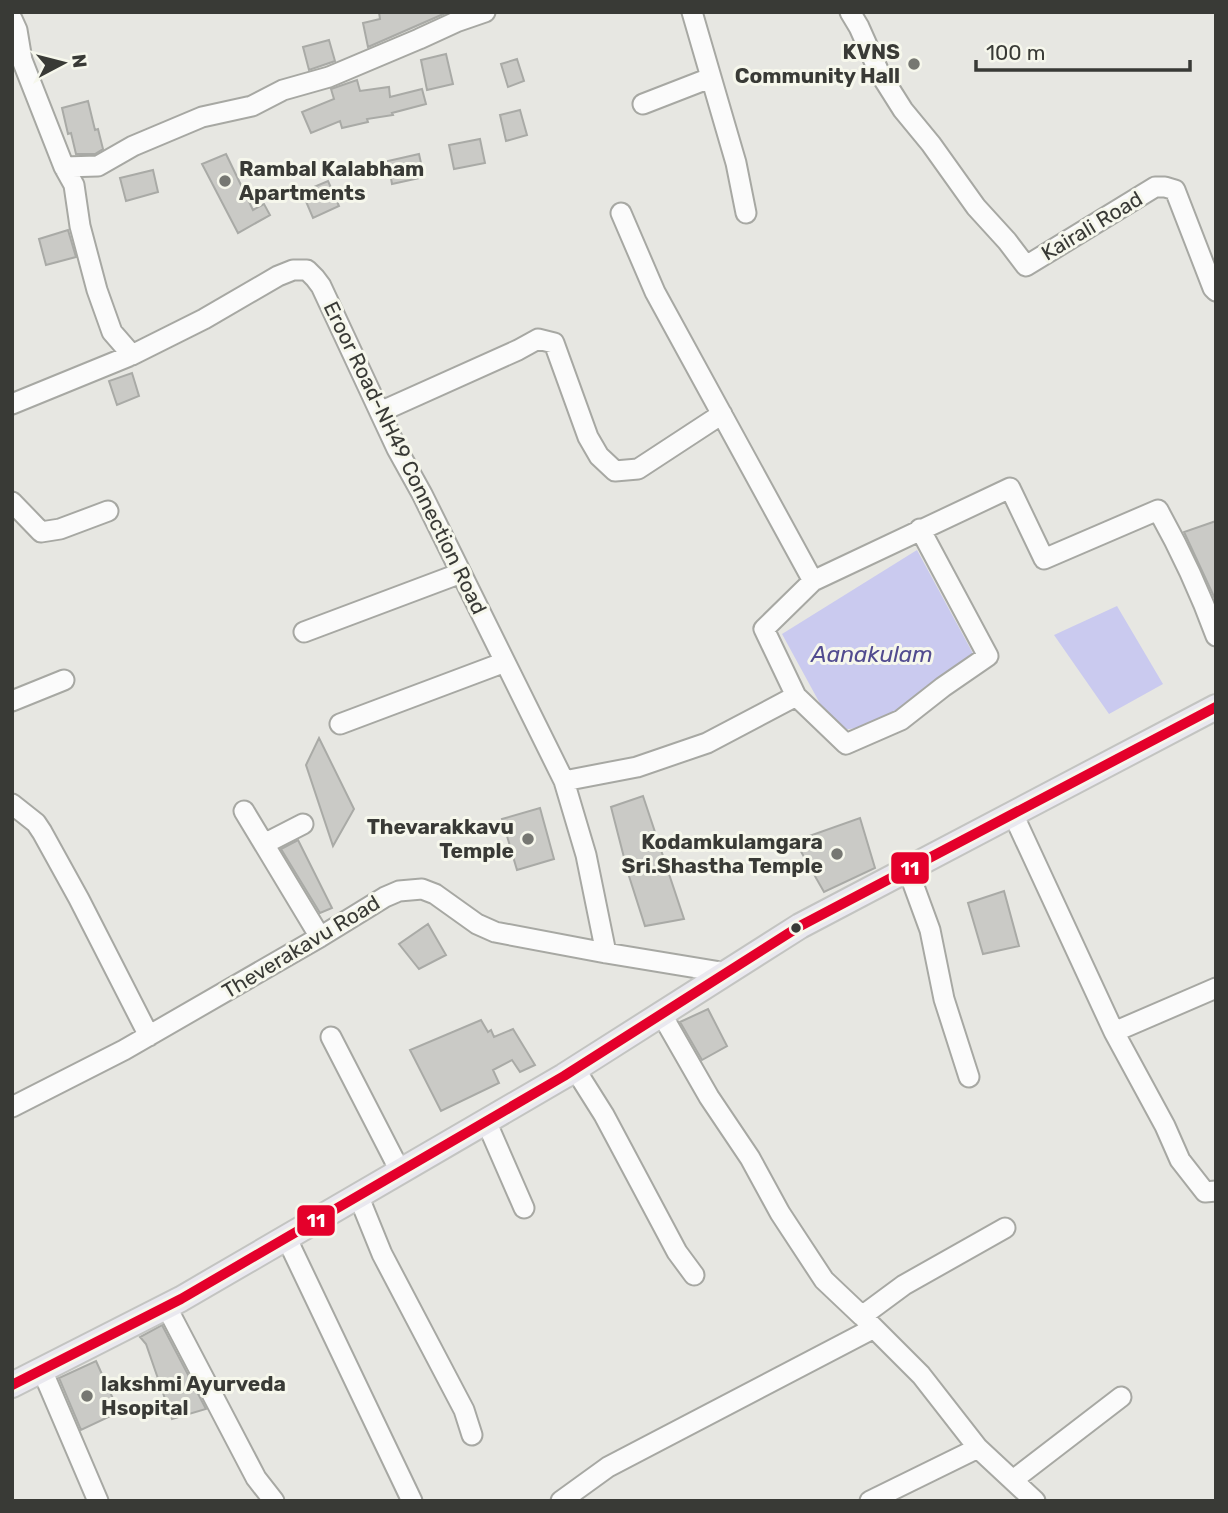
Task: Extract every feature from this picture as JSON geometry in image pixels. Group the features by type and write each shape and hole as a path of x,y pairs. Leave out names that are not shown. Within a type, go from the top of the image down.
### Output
{"main road":[{"path":"12,1385 166,1306 486,1121 662,1015 800,926 1216,707"}],"street":[{"path":"64,167 98,166 133,146 202,117 252,106 283,90 329,76 485,12"},
{"path":"692,12 736,163 746,213"},
{"name":"Kairali Road","path":"850,12 879,72 902,110 932,144 976,207 1026,266 1155,187 1166,187 1175,190 1216,291"},
{"path":"12,19 18,30 22,60 64,167 74,185 80,226 97,290 112,332 132,355"},
{"path":"643,104 710,78"},
{"path":"621,213 655,292 813,581"},
{"name":"Eroor Road-NH49 Connection Road","path":"12,404 132,355 204,319 278,276 293,270 307,270 321,286 397,449 564,780 586,855 606,953"},
{"path":"380,412 538,339 554,343 588,437 599,456 615,471 638,469 722,414"},
{"path":"920,529 988,656 901,720 846,744 796,696 764,629 813,581 920,529 1010,488 1044,559 1157,510 1182,555 1216,636"},
{"path":"12,502 41,532 60,529 108,511"},
{"path":"303,632 461,573"},
{"path":"340,724 505,662"},
{"path":"12,701 64,680"},
{"path":"564,780 637,767 707,743 796,696"},
{"path":"12,804 36,824 48,842 149,1035"},
{"path":"244,811 320,937"},
{"path":"1013,814 1114,1032 1165,1126 1180,1160 1205,1192 1216,1191"},
{"path":"264,844 303,824"},
{"path":"908,870 930,930 944,999 969,1077"},
{"name":"Theverakavu Road","path":"12,1107 124,1050 399,891 422,889 435,894 477,924 495,932 727,973"},
{"path":"1114,1032 1216,988"},
{"path":"662,1015 709,1097 750,1158 780,1213 824,1280 921,1376 978,1448 1035,1501"},
{"path":"331,1037 400,1171"},
{"path":"575,1069 604,1115 677,1252 694,1275"},
{"path":"486,1121 524,1208"},
{"path":"358,1195 382,1254 464,1410 472,1436"},
{"path":"561,1501 608,1467 868,1322 904,1285 1004,1228"},
{"path":"286,1237 412,1501"},
{"path":"166,1306 256,1478 274,1501"},
{"path":"42,1370 99,1501"},
{"path":"1013,1480 1121,1397"},
{"path":"870,1501 978,1448"}],"water":[{"name":"Aanakulam","path":"917,550 976,659 885,724 835,731 782,634"},
{"path":"1117,606 1163,684 1109,714 1054,635"}],"building":[{"path":"379,12 448,12 368,47 363,23 380,19"},
{"path":"329,40 335,61 309,70 303,47"},
{"path":"446,54 453,84 427,90 421,60"},
{"path":"517,59 524,81 508,87 501,64"},
{"path":"357,80 360,91 389,87 390,97 422,89 426,104 342,128 340,121 311,133 302,112 334,99 331,89"},
{"path":"88,101 103,149 95,154 76,154 62,108"},
{"path":"520,110 527,135 506,141 500,115"},
{"path":"480,139 485,163 454,169 449,145"},
{"name":"Rambal Kalabham Apartments","path":"226,154 253,210 264,204 270,215 238,233 202,164"},
{"path":"419,154 424,177 392,184 388,161"},
{"path":"153,170 158,192 126,201 120,178"},
{"path":"328,181 339,206 313,218 302,192"},
{"path":"68,230 76,257 46,265 39,239"},
{"path":"132,373 139,396 117,405 109,381"},
{"path":"1216,521 1216,601 1184,532"},
{"path":"319,738 354,809 333,846 306,765"},
{"path":"643,796 684,919 645,926 611,807"},
{"name":"Thevarakkavu Temple","path":"540,808 554,859 517,870 502,819"},
{"name":"Kodamkulamgara Sri.Shastha Temple","path":"860,818 875,868 824,892 795,841"},
{"path":"298,840 332,908 320,913 281,849"},
{"path":"1004,891 1019,946 983,954 968,903"},
{"path":"428,924 446,955 419,969 399,944"},
{"path":"708,1009 727,1046 702,1060 680,1022"},
{"path":"481,1020 494,1037 513,1029 535,1065 520,1072 512,1060 493,1070 499,1083 441,1111 410,1050"},
{"path":"162,1325 206,1409 172,1419 146,1344 140,1337"},
{"name":"lakshmi Ayurveda Hsopital","path":"96,1361 119,1412 81,1430 59,1378"}],"transit line":[{"name":"11","path":"12,1385 181,1299 564,1076 800,926 1216,707"}],"place":[{"name":"KVNS Community Hall","path":"914,64"},
{"name":"Rambal Kalabham Apartments","path":"225,181"},
{"name":"Thevarakkavu Temple","path":"528,839"},
{"name":"Kodamkulamgara Sri.Shastha Temple","path":"837,854"},
{"name":"lakshmi Ayurveda Hsopital","path":"87,1396"}]}
